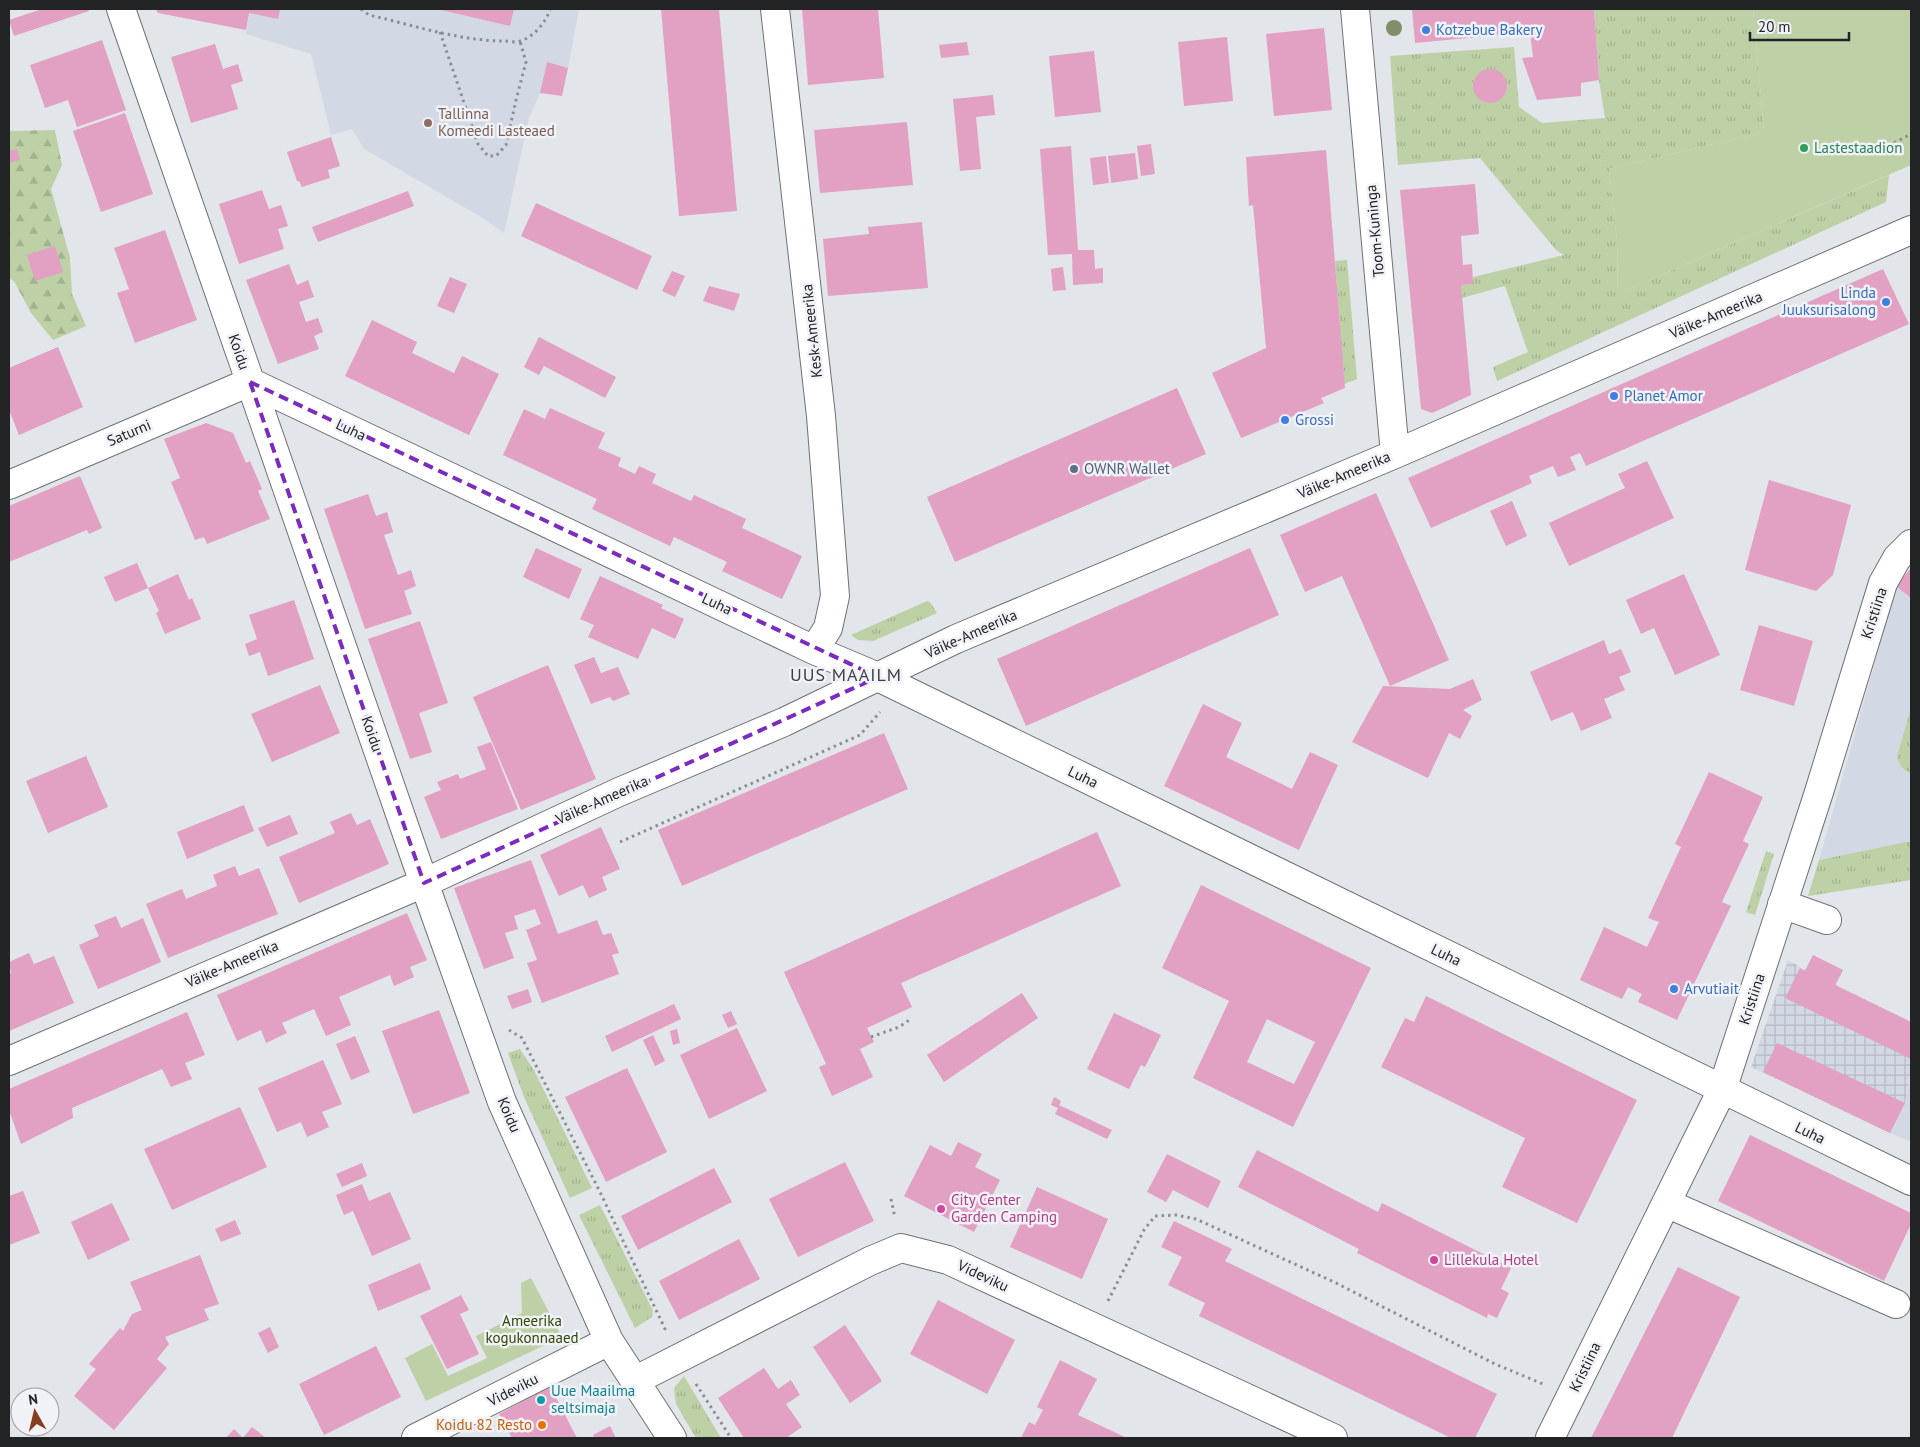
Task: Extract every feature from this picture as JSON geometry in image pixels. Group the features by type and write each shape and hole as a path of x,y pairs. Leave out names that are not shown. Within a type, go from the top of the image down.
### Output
{"street":[{"name":"Koidu","path":"121,9 424,883 502,1102 609,1341 672,1438"},
{"name":"Kesk-Ameerika","path":"775,9 821,416 835,596 828,628 814,650"},
{"name":"Toom-Kuninga","path":"1356,9 1395,454"},
{"name":"Väike-Ameerika","path":"9,1061 424,883 619,792 784,722 956,639 1395,454 1911,230"},
{"name":"Saturni","path":"9,484 250,382"},
{"name":"Luha","path":"250,382 814,650 878,677 1911,1181"},
{"name":"Kristiina","path":"1550,1438 1722,1090 1819,792 1883,583 1897,558 1911,544"},
{"path":"1782,904 1827,920"},
{"path":"1663,1209 1896,1304"},
{"name":"Videviku","path":"634,1381 870,1261 902,1248 948,1260 1333,1438"},
{"name":"Videviku","path":"416,1438 609,1341"}],"path":[{"path":"361,9 369,15 486,41 520,41 536,31 550,9"},
{"path":"440,32 478,144 488,156 496,156 506,145 526,62 520,41"},
{"path":"1894,143 1911,134"},
{"path":"620,842 860,735 882,710"},
{"path":"468,1006 522,1038 600,1192 678,1358 731,1438"},
{"path":"872,1037 899,1027 910,1019"},
{"path":"1095,1328 1144,1230 1155,1216 1176,1215 1196,1219 1282,1258 1334,1282 1495,1364 1571,1396"}],"highlighted area":[{"path":"250,382 878,677 424,883"}],"shaded area":[{"name":"Tallinna Komeedi Lasteaed","path":"250,9 579,9 568,68 547,62 540,93 529,118 504,233 481,217 364,149 352,129 331,135 311,54 246,34"},
{"path":"1911,576 1911,841 1819,860 1894,595 1898,587"},
{"path":"1813,955 1843,970 1836,985 1911,1022 1911,1071 1905,1103 1890,1133 1751,1067 1788,960 1805,970"},
{"path":"1911,1071 1911,1142 1890,1133 1905,1103"}],"green space":[{"path":"1594,9 1753,9 1764,132 1609,169 1617,241 1618,294 1889,175 1886,202 1497,381 1493,367 1528,352 1505,286 1462,298 1461,285 1473,284 1473,277 1564,255 1556,250 1480,158 1398,165 1390,56 1514,47 1519,107 1542,123 1605,118 1599,80","holes":["1490,69 1503,76 1506,88 1504,95 1499,100 1486,102 1479,99 1475,92 1474,82 1480,73"]},
{"name":"Lastestaadion","path":"1753,9 1911,9 1911,165 1618,294 1617,241 1609,169 1764,132"},
{"path":"55,130 62,165 51,189 70,258 72,294 86,326 53,340 31,313 14,281 9,278 9,131"},
{"path":"1347,260 1357,379 1344,384 1335,261"},
{"path":"927,601 930,602 937,613 873,641 858,640 851,635"},
{"path":"1911,708 1911,773 1902,767 1897,756"},
{"path":"1911,841 1911,880 1808,896 1819,860"},
{"path":"1766,851 1774,854 1755,915 1746,912"},
{"path":"520,1049 535,1072 592,1188 570,1198 524,1097 508,1053"},
{"path":"600,1205 653,1311 652,1317 635,1328 579,1215"},
{"name":"Ameerika kogukonnaaed","path":"531,1278 562,1337 426,1401 405,1358 432,1344 448,1376 487,1358 476,1336 522,1313 521,1283"},
{"path":"684,1376 721,1438 696,1438 676,1404 674,1388"}],"building":[{"path":"42,9 88,9 89,11 14,36 9,20"},
{"path":"156,9 280,9 278,19 249,13 246,30 158,13"},
{"path":"437,9 514,9 510,26"},
{"path":"661,9 719,9 737,211 679,216"},
{"path":"802,9 878,9 884,78 808,85"},
{"path":"1412,9 1594,9 1599,80 1581,83 1581,96 1537,100 1522,58 1533,57 1530,32 1415,43"},
{"path":"1324,28 1332,110 1274,116 1266,34"},
{"path":"1227,37 1233,101 1184,106 1178,42"},
{"path":"102,40 126,110 77,127 68,100 45,108 30,65"},
{"path":"967,42 969,55 941,58 939,45"},
{"path":"215,44 223,69 238,64 243,81 231,85 238,109 191,123 171,57"},
{"path":"1094,51 1101,112 1055,117 1049,56"},
{"path":"547,62 568,68 562,96 540,93"},
{"path":"1490,69 1502,74 1507,86 1502,98 1490,103 1478,98 1473,86 1478,74"},
{"path":"993,95 995,115 976,117 981,169 960,171 953,99"},
{"path":"125,113 153,194 101,212 73,131"},
{"path":"907,122 913,185 820,193 814,130"},
{"path":"331,137 340,166 328,170 330,178 302,187 299,181 297,181 287,152"},
{"path":"1151,144 1155,174 1141,176 1137,146"},
{"path":"1071,146 1078,250 1094,250 1095,269 1103,268 1103,283 1073,285 1072,254 1048,255 1040,149"},
{"path":"17,149 20,160 9,163 9,151"},
{"path":"1326,150 1345,388 1321,398 1324,403 1241,438 1212,373 1266,348 1253,205 1249,206 1246,157"},
{"path":"1135,153 1138,179 1111,183 1108,156"},
{"path":"1106,156 1109,183 1093,185 1090,158"},
{"path":"1475,184 1479,234 1461,236 1463,265 1472,264 1473,284 1461,285 1471,395 1432,413 1421,409 1400,190"},
{"path":"262,190 269,209 281,205 288,226 278,229 284,249 239,264 219,204"},
{"path":"408,191 414,206 318,242 312,227"},
{"path":"536,203 652,256 637,290 521,236"},
{"path":"922,222 928,288 828,296 823,239 869,234 868,227"},
{"path":"165,230 197,320 135,343 117,293 129,289 114,248"},
{"path":"55,246 63,272 35,281 27,255"},
{"path":"289,264 297,285 308,280 314,297 299,302 306,322 318,318 323,332 314,336 319,349 278,364 246,280"},
{"path":"1063,267 1066,290 1053,291 1051,269"},
{"path":"1883,269 1909,324 1586,466 1580,453 1570,457 1576,470 1558,477 1553,466 1529,476 1532,483 1431,528 1408,478"},
{"path":"672,271 685,276 675,297 662,291"},
{"path":"450,277 467,284 454,313 437,306"},
{"path":"709,286 740,294 734,311 703,301"},
{"path":"372,320 417,342 412,353 454,373 462,356 499,374 469,435 345,376"},
{"path":"539,337 616,377 605,398 544,366 539,375 524,367"},
{"path":"58,347 83,407 19,435 9,410 9,368"},
{"path":"1177,388 1206,454 955,562 927,497"},
{"path":"550,408 605,433 598,448 621,458 618,466 635,474 639,466 656,474 652,483 691,501 694,495 746,519 742,528 802,556 782,599 722,571 727,562 674,537 670,546 592,509 597,499 503,455 524,409 545,419"},
{"path":"206,423 233,433 246,463 250,461 262,489 258,491 270,519 207,544 204,537 195,540 171,482 180,478 164,439"},
{"path":"1647,461 1674,518 1569,566 1549,523 1625,488 1618,474"},
{"path":"80,476 102,528 89,534 87,530 9,562 9,506"},
{"path":"1769,480 1851,505 1833,575 1816,591 1745,570"},
{"path":"1376,493 1449,660 1390,686 1342,576 1305,592 1280,535"},
{"path":"368,494 376,516 387,512 393,532 384,535 398,575 411,570 416,586 404,591 412,614 365,629 324,509"},
{"path":"1512,501 1527,536 1506,546 1490,511"},
{"path":"536,548 582,569 569,599 523,577"},
{"path":"1250,548 1279,615 1026,726 997,659"},
{"path":"137,563 148,588 115,602 104,577"},
{"path":"1911,568 1911,598 1896,586"},
{"path":"178,574 189,600 192,598 201,619 165,634 156,613 159,611 148,588"},
{"path":"1684,574 1720,655 1675,675 1654,628 1641,634 1626,600"},
{"path":"600,576 663,605 661,608 684,619 675,639 652,628 638,659 588,637 594,625 580,619"},
{"path":"294,600 314,659 268,676 260,652 249,656 245,644 257,639 249,615"},
{"path":"420,621 448,703 419,713 432,752 410,759 368,639"},
{"path":"1759,625 1813,641 1794,706 1740,690"},
{"path":"1604,640 1609,654 1621,649 1631,672 1619,677 1625,690 1604,699 1612,718 1581,731 1573,712 1551,721 1530,672"},
{"path":"594,657 601,673 618,667 630,694 613,701 610,697 591,704 574,665"},
{"path":"548,665 596,779 521,810 473,697"},
{"path":"1473,679 1482,700 1463,710 1472,716 1460,739 1449,733 1428,778 1352,742 1383,686 1450,689"},
{"path":"320,685 340,733 272,762 251,714"},
{"path":"1203,704 1242,723 1226,757 1292,789 1310,752 1338,765 1299,850 1164,786"},
{"path":"884,733 908,789 682,886 658,830"},
{"path":"491,742 518,809 441,839 424,797 441,790 437,782 458,774 460,779 486,769 477,747"},
{"path":"86,756 108,807 48,833 26,781"},
{"path":"1709,772 1763,797 1743,841 1749,844 1722,902 1731,906 1677,1020 1638,1002 1642,994 1628,987 1622,999 1580,980 1604,927 1647,947 1659,922 1648,918 1681,847 1675,844"},
{"path":"244,805 254,831 187,859 177,832"},
{"path":"351,813 357,825 370,819 389,864 299,903 279,857 335,833 330,822"},
{"path":"290,815 298,834 267,847 258,828"},
{"path":"601,827 620,869 602,877 607,890 589,898 583,885 559,896 540,855"},
{"path":"1097,832 1121,886 901,983 912,1007 867,1028 874,1042 860,1049 873,1077 832,1096 819,1067 826,1064 784,972"},
{"path":"531,860 558,934 597,920 603,935 611,933 619,953 612,955 619,974 542,1003 527,963 537,960 526,930 541,924 535,909 514,916 518,929 505,933 514,958 484,969 454,888"},
{"path":"235,866 239,876 259,868 278,914 168,958 146,904 182,889 186,899 217,886 213,875"},
{"path":"1201,885 1371,968 1293,1127 1193,1078 1229,1001 1162,968","holes":["1267,1019 1315,1042 1294,1084 1247,1062"]},
{"path":"407,913 427,960 410,967 414,977 394,986 390,975 339,997 351,1025 326,1036 314,1009 282,1023 287,1033 266,1043 261,1030 237,1041 217,995"},
{"path":"116,916 121,928 143,918 161,962 98,989 79,945 99,936 94,925"},
{"path":"29,953 34,964 54,956 74,1003 9,1031 9,974 11,973 9,962"},
{"path":"1813,955 1843,970 1835,985 1911,1022 1911,1059 1785,998 1800,968 1805,971"},
{"path":"528,989 532,1002 512,1009 507,996"},
{"path":"1022,993 1038,1018 944,1082 927,1055"},
{"path":"1426,996 1637,1100 1577,1223 1502,1187 1525,1138 1381,1067 1405,1018 1414,1022"},
{"path":"674,1004 681,1019 612,1052 605,1036"},
{"path":"439,1010 470,1093 413,1114 382,1031"},
{"path":"731,1011 737,1024 728,1028 722,1015"},
{"path":"187,1012 205,1055 185,1063 192,1079 171,1087 162,1069 72,1108 73,1118 21,1144 9,1110 9,1089"},
{"path":"1114,1013 1161,1035 1145,1067 1141,1065 1129,1089 1087,1069"},
{"path":"737,1028 767,1091 709,1119 680,1055"},
{"path":"677,1029 680,1043 673,1045 670,1031"},
{"path":"653,1035 665,1061 655,1066 643,1040"},
{"path":"355,1036 370,1072 351,1080 336,1044"},
{"path":"1777,1043 1905,1103 1890,1133 1763,1072"},
{"path":"323,1060 342,1104 322,1112 329,1127 307,1137 301,1122 277,1132 258,1088"},
{"path":"627,1068 667,1152 606,1182 565,1097"},
{"path":"1054,1097 1061,1101 1059,1105 1112,1130 1107,1139 1055,1114 1058,1108 1051,1105"},
{"path":"240,1107 267,1167 172,1210 144,1149"},
{"path":"1750,1135 1911,1213 1911,1224 1884,1281 1718,1201"},
{"path":"958,1142 982,1154 975,1167 1000,1180 974,1232 904,1196 930,1145 951,1156"},
{"path":"1257,1150 1378,1212 1382,1203 1511,1268 1501,1289 1509,1293 1497,1318 1488,1314 1487,1318 1357,1253 1359,1249 1238,1187"},
{"path":"1167,1154 1221,1181 1208,1208 1173,1190 1166,1202 1147,1192"},
{"path":"845,1162 874,1221 798,1257 769,1199"},
{"path":"362,1163 367,1176 342,1187 336,1174"},
{"path":"714,1168 732,1202 638,1250 621,1216"},
{"path":"362,1184 369,1201 390,1192 411,1239 372,1256 353,1211 344,1215 336,1195"},
{"path":"1037,1187 1108,1219 1082,1279 1010,1247"},
{"path":"23,1191 40,1233 9,1245 9,1196"},
{"path":"112,1203 130,1240 88,1260 71,1222"},
{"path":"235,1220 241,1234 221,1242 215,1229"},
{"path":"1174,1221 1232,1249 1225,1261 1497,1394 1475,1438 1451,1438 1199,1316 1205,1303 1168,1285 1182,1257 1161,1247"},
{"path":"739,1239 760,1279 679,1320 659,1281"},
{"path":"200,1255 219,1304 204,1309 209,1320 165,1337 169,1344 157,1359 167,1368 114,1430 74,1396 96,1369 89,1364 120,1328 123,1331 132,1314 142,1310 130,1282"},
{"path":"420,1263 431,1289 378,1311 368,1285"},
{"path":"1678,1267 1740,1297 1672,1438 1591,1438"},
{"path":"461,1295 469,1310 460,1314 479,1354 447,1369 420,1316"},
{"path":"938,1300 1015,1340 987,1394 910,1354"},
{"path":"845,1325 882,1381 850,1403 813,1347"},
{"path":"270,1327 279,1347 268,1353 258,1333"},
{"path":"376,1346 401,1397 324,1435 299,1384"},
{"path":"1060,1360 1097,1379 1078,1415 1127,1438 1021,1438 1029,1422 1035,1425 1043,1410 1037,1407"},
{"path":"764,1368 778,1389 791,1380 800,1395 786,1404 802,1427 786,1438 744,1438 718,1398"},
{"name":"Uue Maailma seltsimaja","path":"550,1386 577,1438 512,1438 499,1414"},
{"path":"610,1426 616,1438 595,1438 593,1435"},
{"path":"252,1427 266,1438 243,1438"},
{"path":"234,1429 243,1438 226,1438"}],"place":[{"name":"Kotzebue Bakery","path":"1426,30"},
{"name":"Tallinna Komeedi Lasteaed","path":"428,123"},
{"name":"Lastestaadion","path":"1804,148"},
{"name":"Linda Juuksurisalong","path":"1886,302"},
{"name":"Planet Amor","path":"1614,396"},
{"name":"Grossi","path":"1285,420"},
{"name":"OWNR Wallet","path":"1074,469"},
{"name":"Arvutiait","path":"1674,989"},
{"name":"City Center Garden Camping","path":"941,1209"},
{"name":"Lillekula Hotel","path":"1434,1260"},
{"name":"Uue Maailma seltsimaja","path":"541,1400"},
{"name":"Koidu 82 Resto","path":"542,1425"}],"district":[{"name":"UUS MAAILM","path":"846,675"}]}
